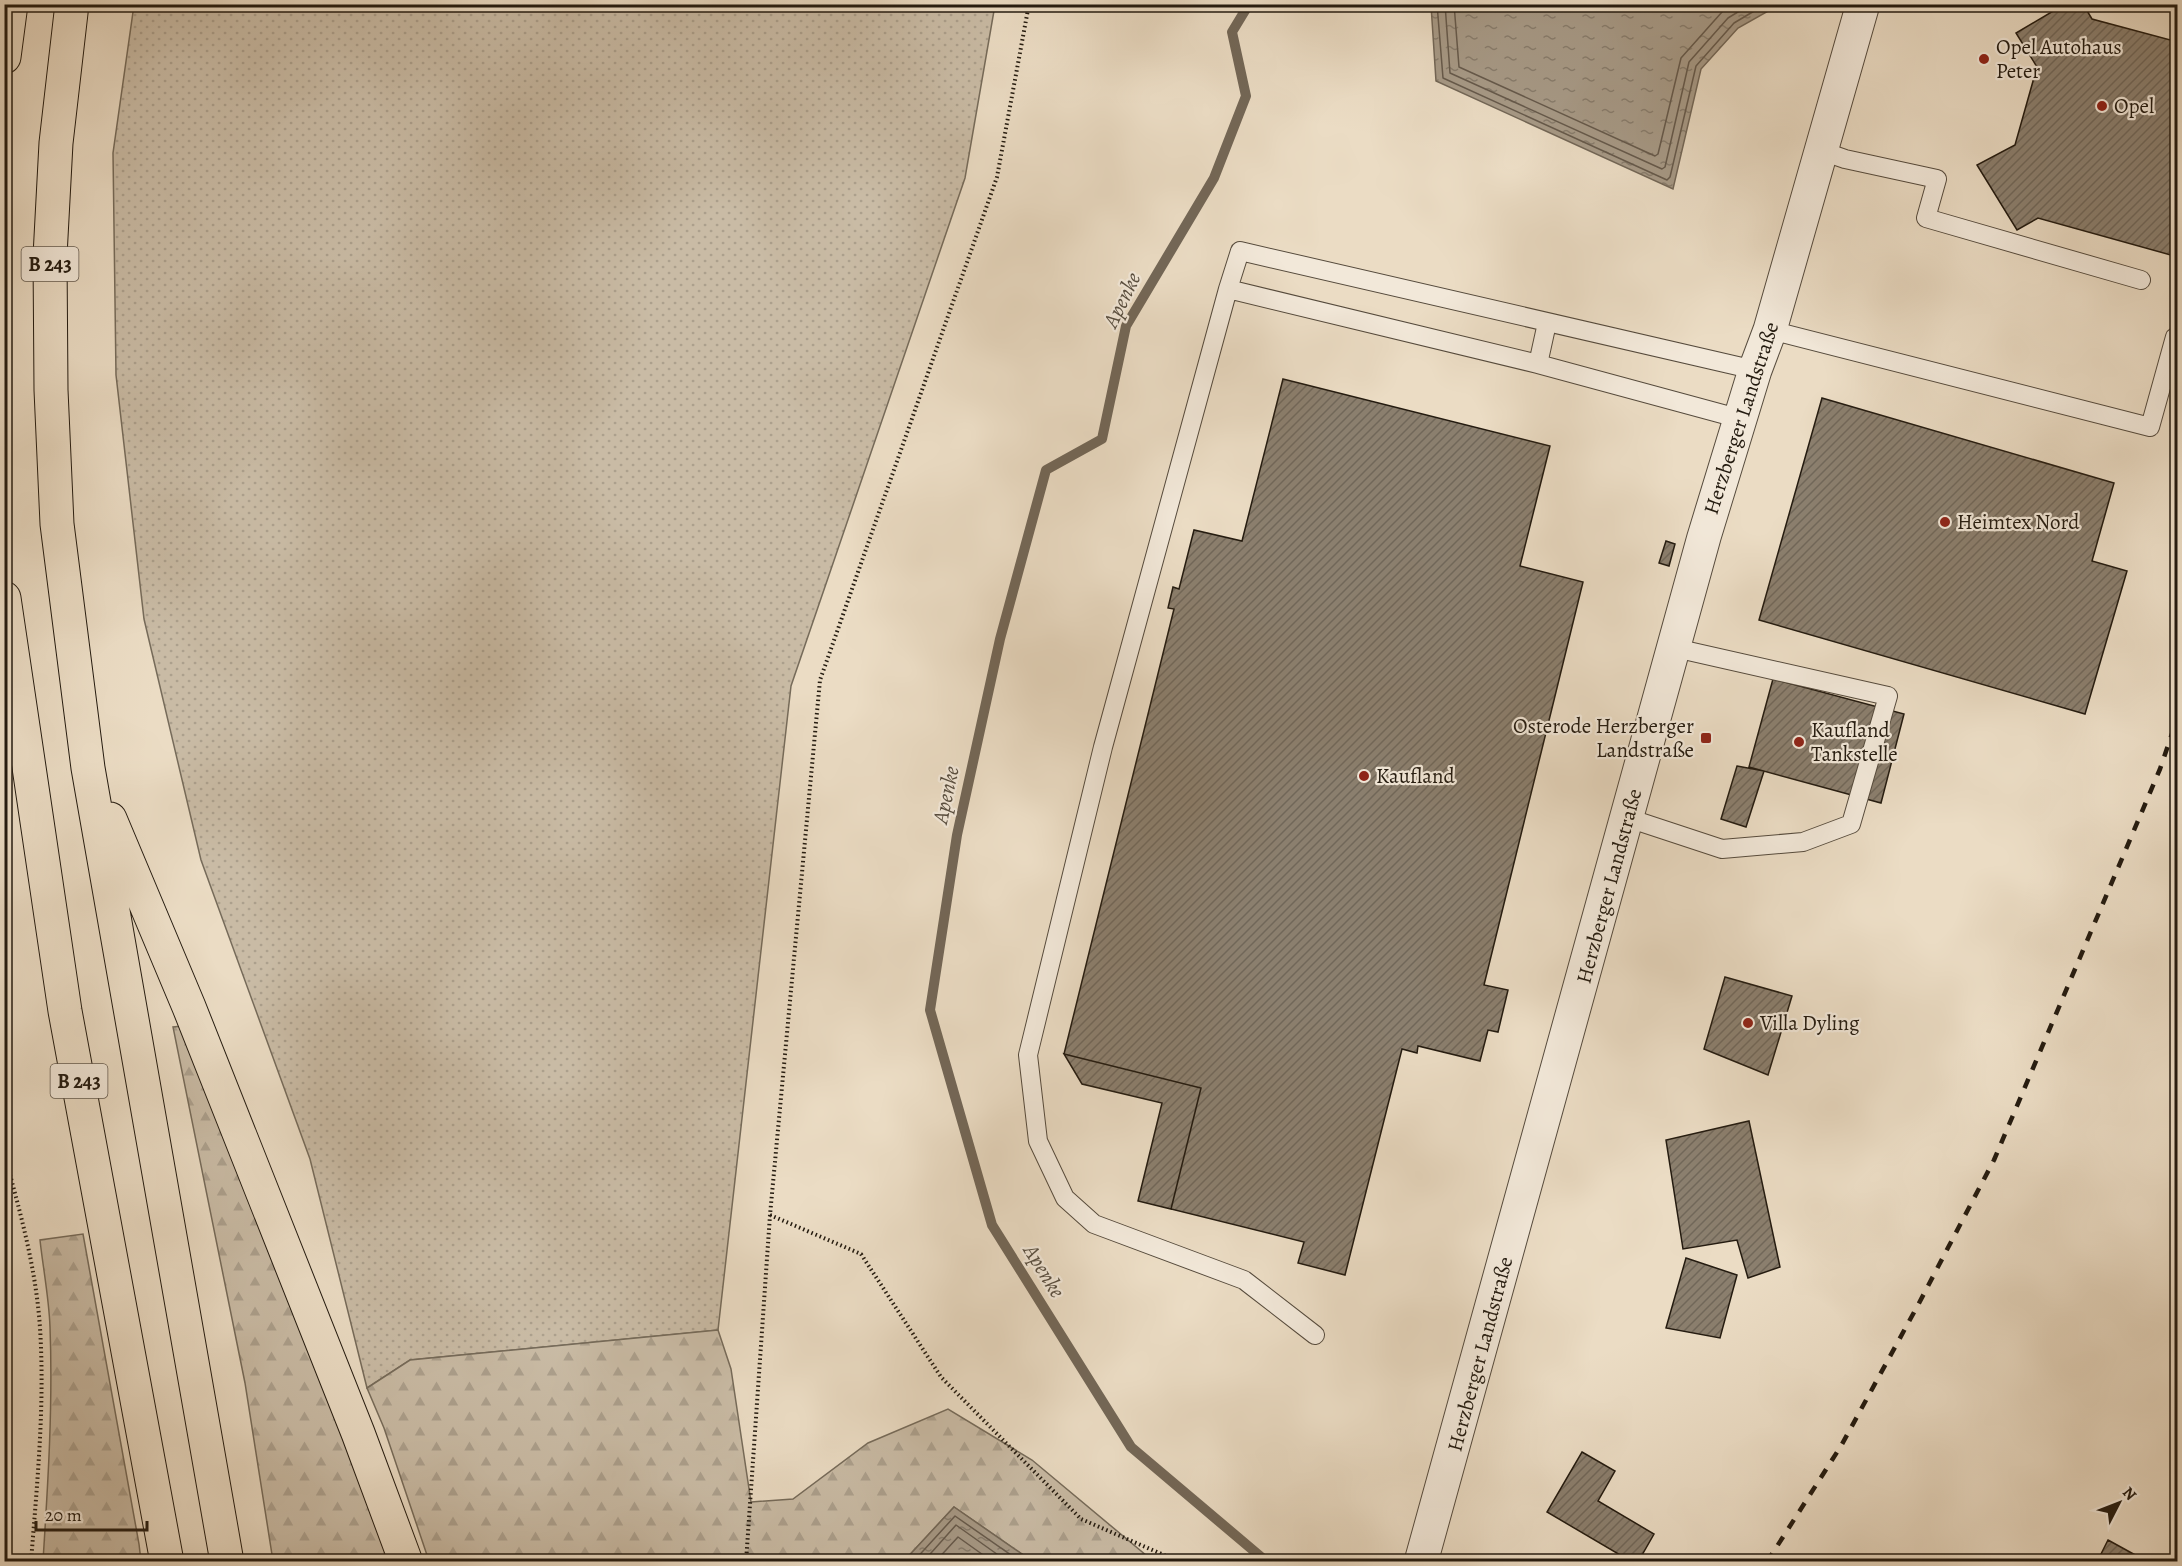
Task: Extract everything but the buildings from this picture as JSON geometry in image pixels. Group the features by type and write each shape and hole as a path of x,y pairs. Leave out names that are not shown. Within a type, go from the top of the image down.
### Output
{"highway":[{"path":"4,57 11,4"},
{"name":"B 243","path":"72,4 56,143 50,256 51,390 57,524 88,768 227,1562"},
{"name":"B 243","path":"4,598 66,1011 167,1562"},
{"path":"88,768 193,1017 358,1433 406,1562"}],"street":[{"name":"Herzberger Landstraße","path":"1421,1562 1704,537 1755,370 1770,330 1863,4"}],"lane":[{"path":"1822,151 1845,159 1937,179 1926,218 2141,280"},
{"path":"1315,1335 1244,1280 1094,1224 1065,1198 1038,1141 1028,1055 1103,747 1240,251 1755,370"},
{"path":"1228,289 1538,364 1741,419"},
{"path":"1538,364 1547,323"},
{"path":"1770,330 2150,427 2175,337"},
{"path":"1628,818 1722,849 1803,842 1851,824 1888,696 1675,648"}],"path":[{"path":"746,1562 770,1215 820,680 997,177 1029,4"},
{"path":"4,1153 28,1240 40,1327 42,1396 31,1562"},
{"path":"770,1215 861,1254 941,1377 1081,1519 1180,1562"}],"green space":[{"path":"134,5 995,5 965,178 791,686 718,1330 410,1360 367,1388 310,1159 201,860 144,619 116,375 113,153"},
{"path":"183,1026 189,1034 390,1561 273,1561 245,1383 173,1027"},
{"path":"83,1234 141,1561 43,1561 50,1444 51,1356 48,1305 40,1240"},
{"path":"718,1330 731,1369 751,1502 793,1499 868,1443 948,1409 1032,1460 1153,1561 1032,1561 954,1507 904,1561 429,1561 384,1428 367,1388 410,1360"}],"water":[{"path":"1431,4 1779,5 1738,28 1701,69 1673,189 1436,81"},
{"path":"954,1507 1032,1561 904,1561"}],"waterway":[{"name":"Apenke","path":"1249,4 1232,32 1246,96 1214,178 1126,326 1102,439 1046,470 1000,639 957,835 930,1010 992,1225 1131,1447 1267,1562"}],"railway":[{"path":"1767,1562 1841,1446 1994,1160 2160,769 2178,716"}],"place":[{"name":"Opel Autohaus Peter","path":"1984,59"},
{"name":"Opel","path":"2102,106"},
{"name":"Heimtex Nord","path":"1945,522"},
{"name":"Osterode Herzberger Landstraße","path":"1706,738"},
{"name":"Kaufland Tankstelle","path":"1799,742"},
{"name":"Kaufland","path":"1364,776"},
{"name":"Villa Dyling","path":"1748,1023"}]}
